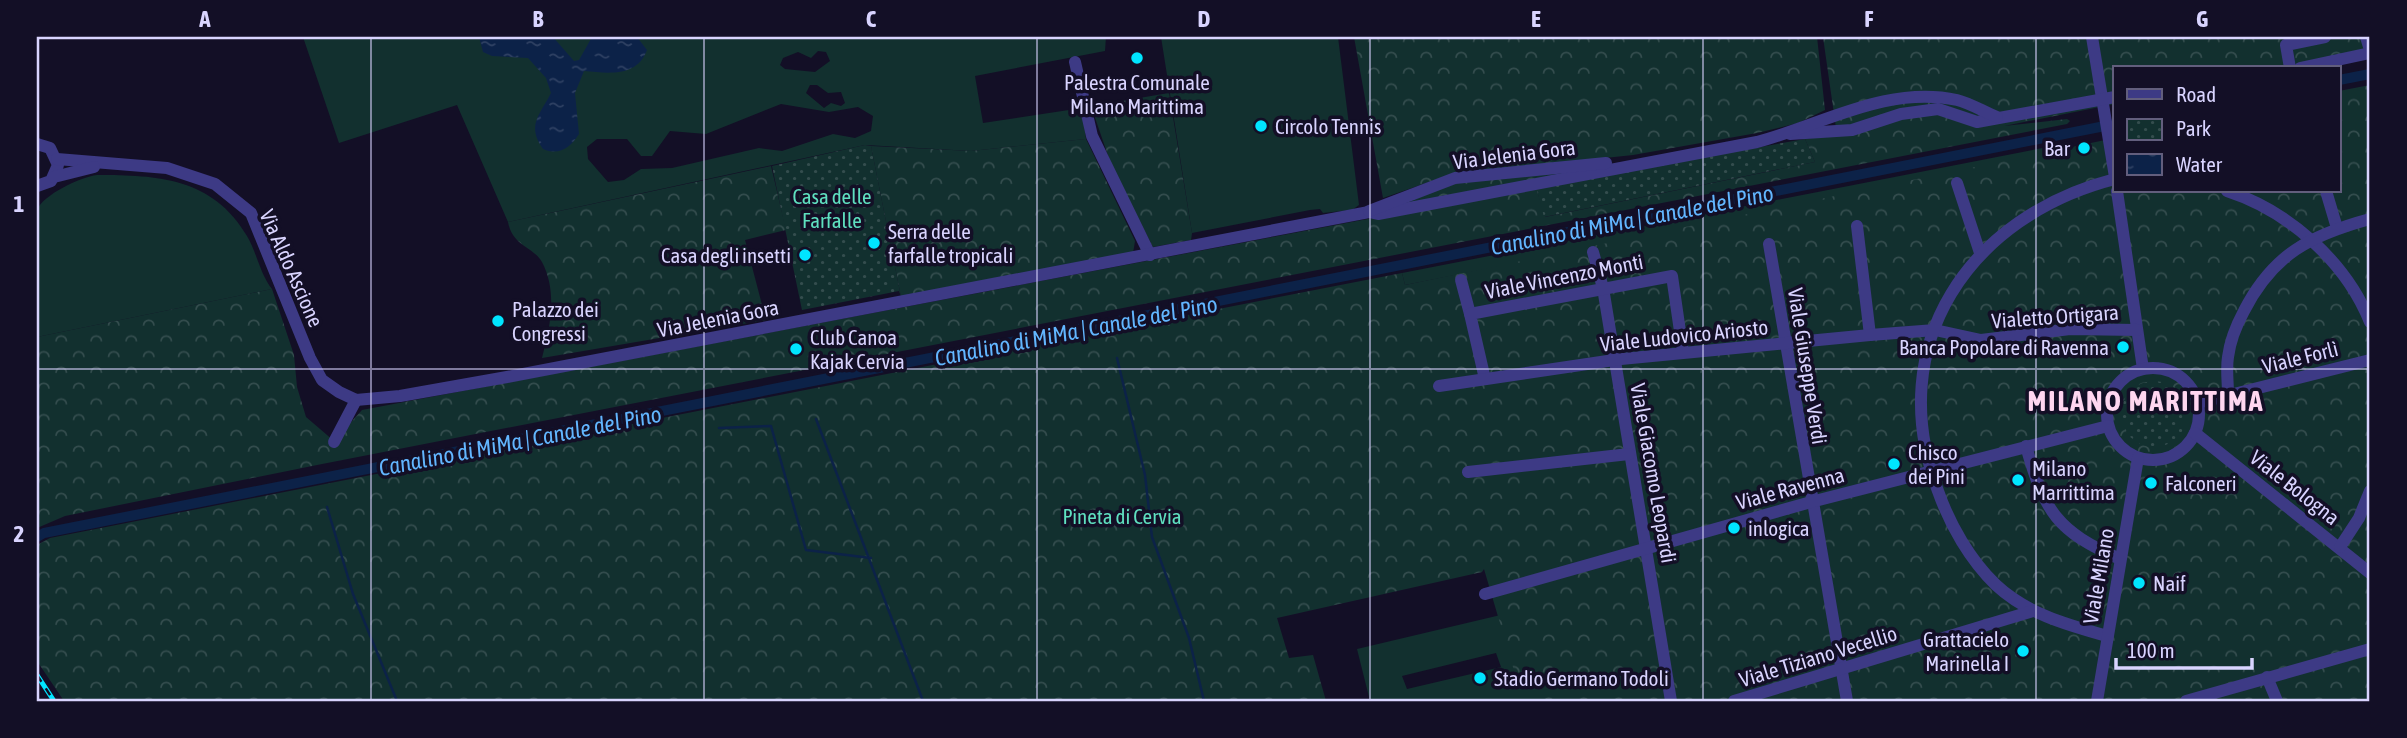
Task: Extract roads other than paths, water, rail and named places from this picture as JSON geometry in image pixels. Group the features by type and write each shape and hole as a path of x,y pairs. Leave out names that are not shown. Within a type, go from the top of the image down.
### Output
{"street":[{"path":"2092,37 2108,98 2104,116 2113,167"},
{"path":"2290,66 2286,45 2326,37"},
{"path":"2309,66 2370,52 2367,37"},
{"path":"1075,62 1093,136 1150,255"},
{"name":"Via Jelenia Gora","path":"1369,212 1378,214 1787,134 1846,110 1925,96 1959,100 1997,117"},
{"name":"Via Jelenia Gora","path":"1787,134 1808,135 1852,130 1901,114 1938,109 1977,122 2108,98"},
{"path":"37,144 50,148 57,159 54,177 38,187"},
{"name":"Via Jelenia Gora","path":"356,400 400,396 507,377 1369,212 1455,178 1670,158"},
{"name":"Via Aldo Ascione","path":"57,159 167,168 191,174 215,184 251,213 310,358 322,380 356,400"},
{"name":"Via Aldo Ascione","path":"54,177 115,164"},
{"path":"2107,636 2033,611 1997,586 1978,564 1951,521 1930,471 1923,438 1922,382 1935,331 1957,283 1980,253 2005,230 2029,214 2090,186 2113,179"},
{"path":"1957,183 1980,253"},
{"path":"2117,192 2143,369"},
{"path":"2229,192 2267,208 2311,241 2344,276 2361,300 2370,322"},
{"path":"2326,192 2337,228"},
{"path":"2228,394 2228,355 2238,321 2253,292 2274,264 2337,228 2370,219"},
{"path":"1857,226 1870,335"},
{"name":"Viale Giuseppe Verdi","path":"1769,244 1847,701"},
{"name":"Viale Giacomo Leopardi","path":"1594,252 1603,288 1629,454 1648,548 1671,701"},
{"name":"Viale Vincenzo Monti","path":"1470,314 1603,288 1671,269 1683,352"},
{"name":"Viale Vincenzo Monti","path":"1461,280 1485,379"},
{"name":"Vialetto Ortigara","path":"1935,331 1981,340 2070,329 2137,330"},
{"name":"Viale Ludovico Ariosto","path":"1439,386 1683,352 1935,331"},
{"name":"Viale Forlì","path":"2198,403 2370,360"},
{"path":"2143,369 2166,370 2177,375 2186,382 2198,403 2199,418 2195,433 2176,454 2151,460 2138,458 2119,445 2108,426 2106,413 2113,390 2131,373 2143,369"},
{"path":"334,442 356,400"},
{"name":"Viale Ravenna","path":"1485,594 1811,502 2108,426"},
{"name":"Viale Bologna","path":"2195,433 2370,573"},
{"path":"2026,446 2033,471 2055,520 2081,542 2120,559"},
{"path":"1468,472 1629,454"},
{"name":"Viale Milano","path":"2097,701 2138,458"},
{"path":"2340,547 2359,518 2370,491"},
{"name":"Viale Tiziano Vecellio","path":"1734,701 2033,611"},
{"path":"2186,701 2366,650"},
{"path":"2267,677 2277,701"}],"water":[{"path":"479,37 553,37 574,61 579,60 592,37 637,37 647,50 636,65 620,72 584,71 575,93 579,134 568,147 554,152 543,149 535,127 551,93 546,78 528,58 492,56 483,52"}],"waterway":[{"name":"Canalino di MiMa | Canale del Pino","path":"2340,80 2370,74"},
{"name":"Canalino di MiMa | Canale del Pino","path":"37,537 44,533 2113,124"},
{"path":"1117,358 1145,475 1152,537 1189,638 1204,701"},
{"path":"816,419 923,701"},
{"path":"719,428 771,426 806,550 871,558"},
{"path":"327,507 353,594 397,701"}],"railway":[{"path":"37,675 54,701"}],"place":[{"name":"Palestra Comunale Milano Marittima","path":"1137,58"},
{"name":"Circolo Tennis","path":"1261,126"},
{"name":"Bar","path":"2084,148"},
{"name":"Serra delle farfalle tropicali","path":"874,243"},
{"name":"Casa degli insetti","path":"805,255"},
{"name":"Palazzo dei Congressi","path":"498,321"},
{"name":"Banca Popolare di Ravenna","path":"2123,347"},
{"name":"Club Canoa Kajak Cervia","path":"796,349"},
{"name":"Chisco dei Pini","path":"1894,464"},
{"name":"Milano Marrittima","path":"2018,480"},
{"name":"Falconeri","path":"2151,483"},
{"name":"inlogica","path":"1734,528"},
{"name":"Naif","path":"2139,583"},
{"name":"Grattacielo Marinella I","path":"2023,651"},
{"name":"Stadio Germano Todoli","path":"1480,678"}],"district":[{"name":"MILANO MARITTIMA","path":"2146,401"}],"park label":[{"name":"Casa delle Farfalle","path":"832,208"},
{"name":"Pineta di Cervia","path":"1122,516"}]}
